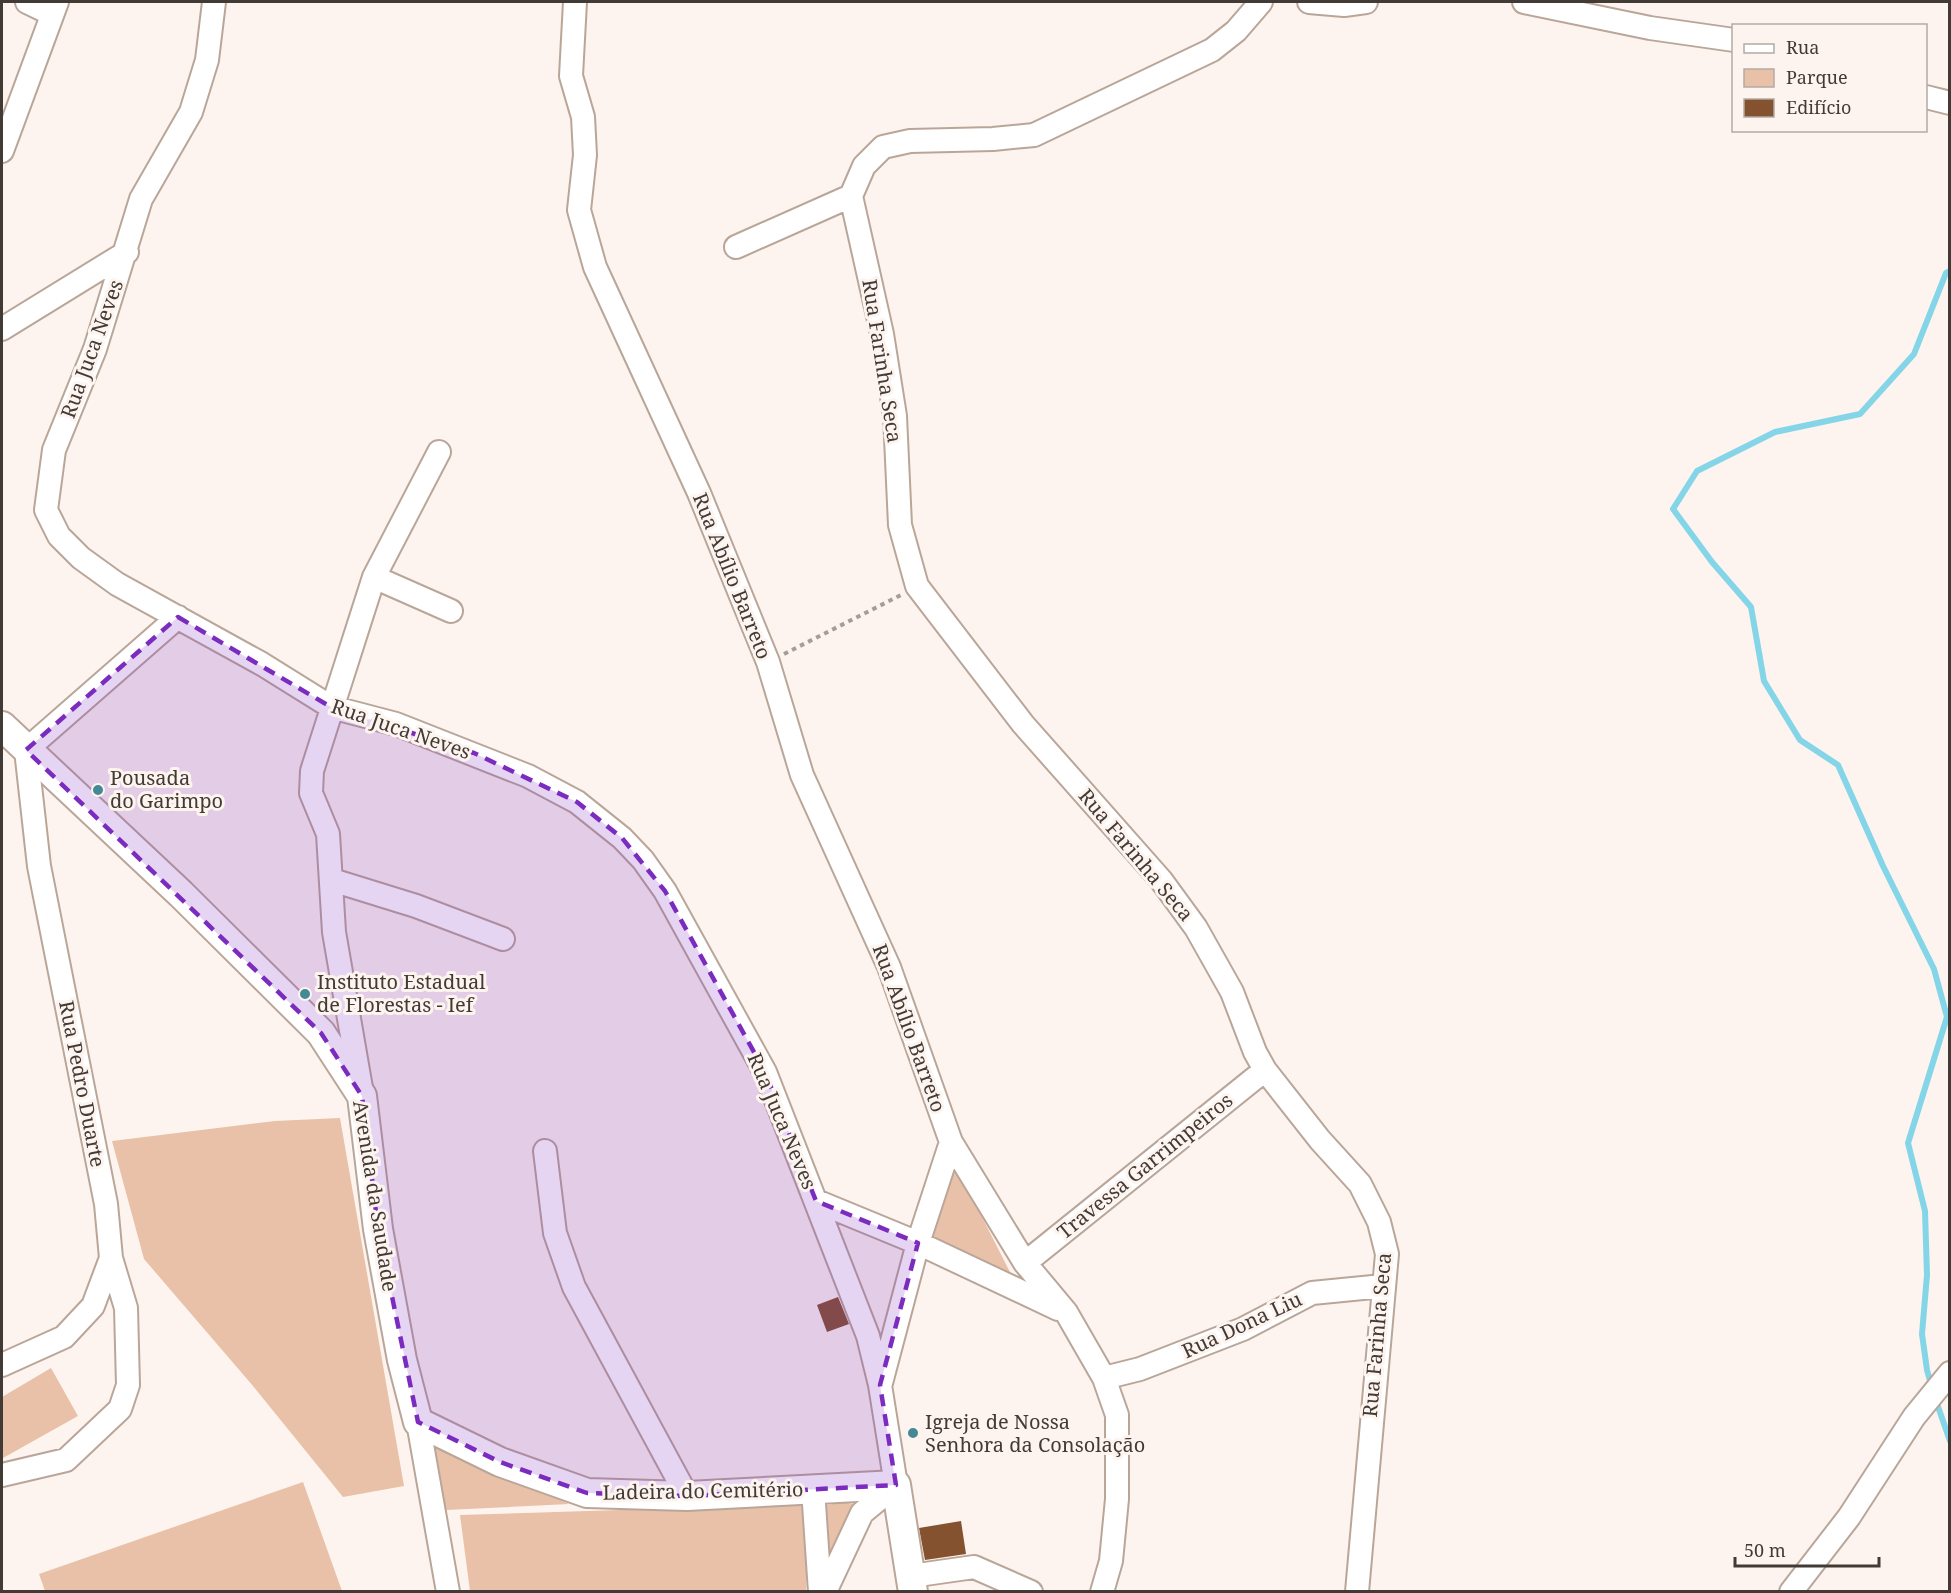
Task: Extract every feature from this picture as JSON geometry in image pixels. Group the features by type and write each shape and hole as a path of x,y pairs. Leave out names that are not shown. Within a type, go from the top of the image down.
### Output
{"street":[{"path":"2,151 55,8 27,2"},
{"name":"Rua Juca Neves","path":"214,2 207,60 190,112 141,199 127,252 95,349 54,450 46,510 59,536 81,558 117,584 262,664 332,707 396,724 528,776 576,802 622,838 643,860 665,891 765,1072 852,1292 880,1385 896,1485"},
{"name":"Rua Abílio Barreto","path":"575,2 571,76 583,117 585,155 579,210 595,267 699,493 768,662 802,775 890,967 951,1142 1025,1263 1066,1312 1104,1378 1117,1415 1117,1499 1111,1561 1102,1592"},
{"path":"736,248 851,196 864,166 883,147 910,141 993,139 1034,135 1212,50 1236,31 1261,2"},
{"path":"1309,2 1344,5 1366,2"},
{"path":"1524,2 1650,28 1732,40"},
{"path":"1927,97 1950,103"},
{"name":"Rua Farinha Seca","path":"851,196 882,334 895,416 900,525 917,586 1023,724 1161,880 1196,928 1232,992 1255,1052 1265,1070 1320,1140 1359,1184 1379,1222 1387,1254 1357,1592"},
{"path":"2,329 127,252"},
{"path":"362,1096 334,932 328,834 311,793 312,771 374,577 439,452"},
{"path":"374,577 451,611"},
{"path":"26,750 178,617"},
{"name":"Avenida da Saudade","path":"2,726 181,894 321,1034 362,1096 378,1229 402,1360 418,1422 448,1592"},
{"name":"Rua Pedro Duarte","path":"2,1365 64,1337 93,1306 111,1258 106,1204 39,866 26,750"},
{"path":"332,880 416,906 503,939"},
{"name":"Travessa Garrimpeiros","path":"1025,1263 1265,1070"},
{"path":"880,1385 918,1243 951,1142"},
{"path":"545,1151 555,1233 574,1287 687,1496"},
{"path":"816,1201 918,1243 1066,1312"},
{"path":"2,1475 66,1460 120,1409 128,1385 126,1308 111,1258"},
{"name":"Rua Dona Liu","path":"1104,1378 1140,1369 1243,1329 1312,1293 1383,1286"},
{"path":"1791,1592 1849,1517 1914,1417 1948,1375"},
{"name":"Ladeira do Cemitério","path":"418,1422 500,1462 587,1493 687,1496 896,1485"},
{"path":"896,1485 912,1584 974,1568 1031,1592"},
{"path":"823,1592 862,1513 896,1485"},
{"path":"813,1489 823,1592"}],"path":[{"path":"768,662 917,586"}],"highlighted area":[{"path":"178,617 331,707 474,753 577,802 622,838 665,891 765,1072 816,1201 918,1243 880,1385 896,1485 687,1496 587,1493 500,1462 418,1422 378,1229 362,1096 321,1033 26,750"}],"green space":[{"path":"340,1118 404,1486 343,1497 253,1386 144,1259 112,1141 275,1121"},
{"path":"953,1160 1011,1274 929,1237"},
{"path":"51,1368 78,1416 3,1458 2,1397"},
{"path":"432,1443 569,1504 446,1510"},
{"path":"303,1482 342,1591 45,1591 39,1574"},
{"path":"843,1502 853,1504 825,1576 823,1506"},
{"path":"808,1504 806,1591 470,1591 460,1515"}],"building":[{"path":"838,1297 849,1324 827,1332 817,1305"},
{"path":"961,1521 966,1554 925,1560 919,1528"}],"waterway":[{"path":"1932,1388 1922,1334 1927,1275 1925,1211 1908,1143 1947,1017 1934,969 1883,866 1838,765 1800,740 1764,681 1751,607 1712,562 1673,509 1697,471 1775,432 1860,414 1914,354 1946,273 1950,271"},
{"path":"1935,1398 1950,1441"}],"place":[{"name":"Pousada do Garimpo","path":"98,790"},
{"name":"Instituto Estadual de Florestas - Ief","path":"305,994"},
{"name":"Igreja de Nossa Senhora da Consolação","path":"913,1433"}]}
